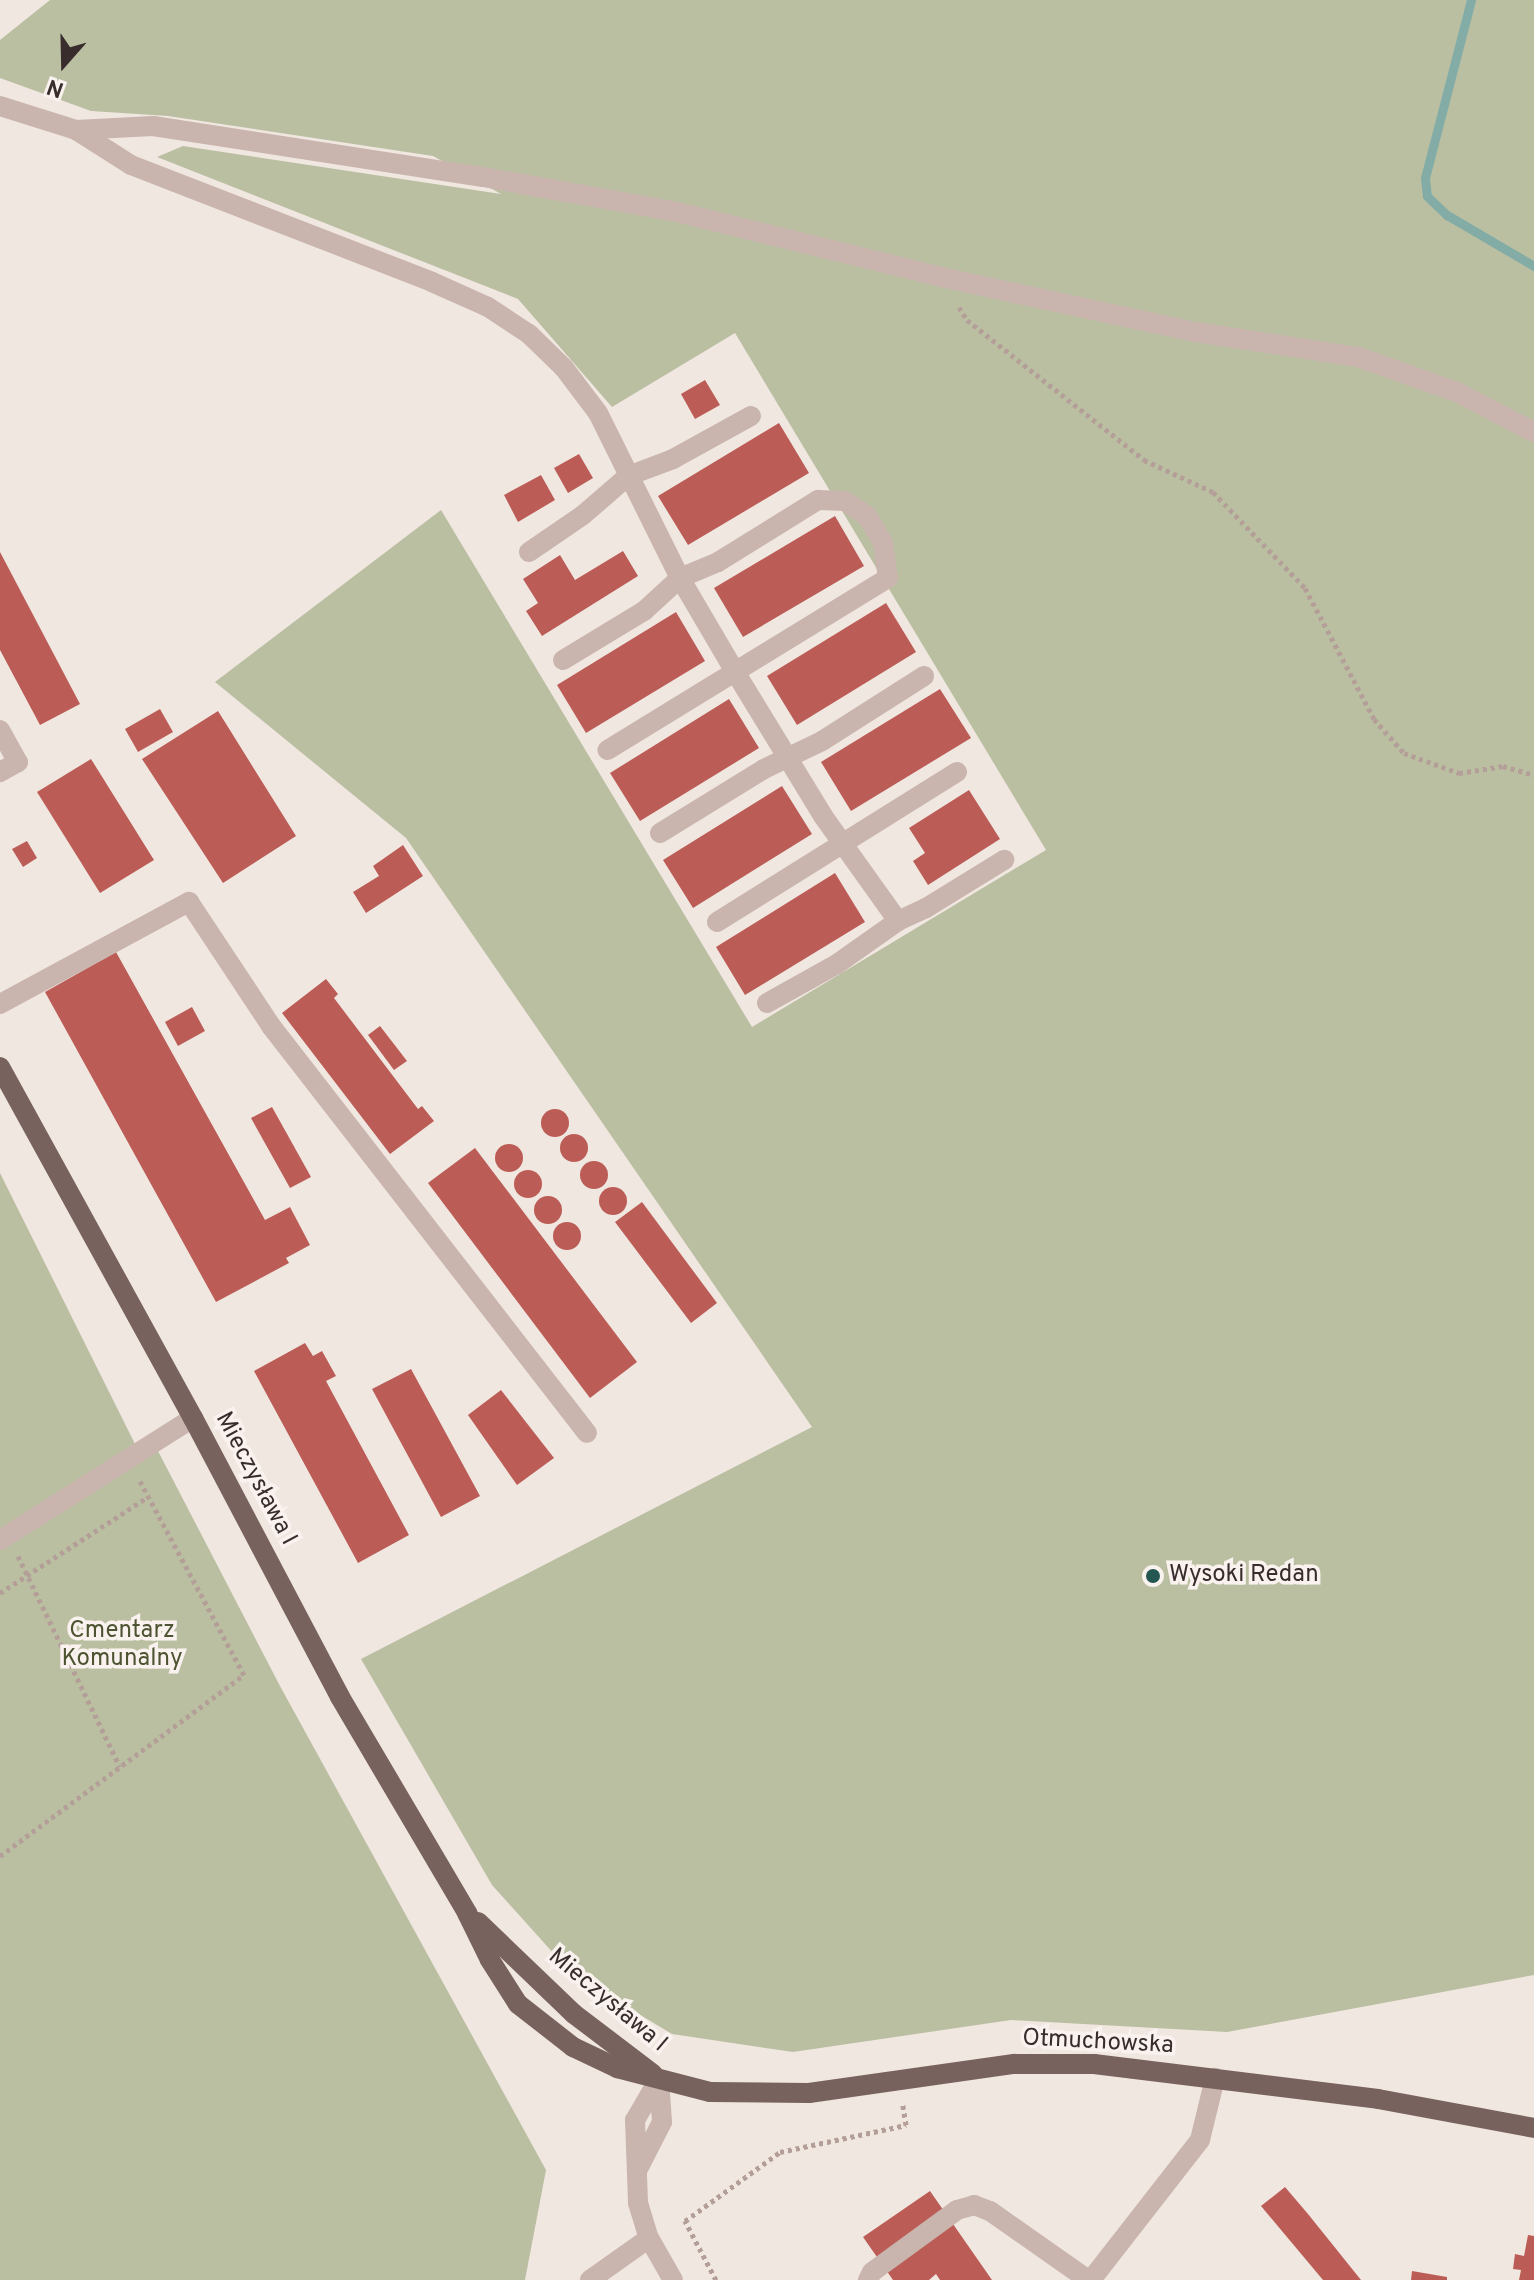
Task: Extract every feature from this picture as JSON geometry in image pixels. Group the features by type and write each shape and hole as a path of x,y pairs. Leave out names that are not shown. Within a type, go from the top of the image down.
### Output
{"main road":[{"name":"Mieczysława I","path":"0,1067 193,1418 340,1697 518,2004 573,2047 617,2068 659,2079"},
{"name":"Mieczysława I","path":"467,1913 574,2014 659,2079"},
{"name":"Otmuchowska","path":"659,2079 710,2092 763,2095 854,2088 1014,2064 1094,2064 1417,2105 1534,2128"}],"street":[{"path":"0,106 76,130 131,165 488,307 529,334 564,368 598,413 680,578 734,670 787,757 898,921"},
{"path":"76,130 153,126 483,177 677,212 941,277 1196,332 1358,357 1457,392 1534,432"},
{"path":"529,552 583,515 628,476 673,459 751,416"},
{"path":"563,660 644,611 680,578 718,562 818,500 845,501 867,516 883,543 888,578 607,750"},
{"path":"660,833 787,757 822,741 924,676"},
{"path":"0,730 18,762 0,772"},
{"path":"717,922 957,772"},
{"path":"767,1003 837,964 898,921 926,908 1004,860"},
{"path":"0,1004 189,902 271,1026 587,1433"},
{"path":"4,1537 193,1418"},
{"path":"868,2280 872,2272 957,2210 974,2205 990,2211 1089,2280 1200,2140 1215,2078"},
{"path":"659,2079 635,2120 638,2203 649,2238 673,2280"},
{"path":"590,2280 649,2238"}],"path":[{"path":"941,277 967,320 1144,460 1213,492 1305,588 1374,719 1404,753 1459,773 1503,766 1534,775"},
{"path":"0,1856 244,1675 128,1459"},
{"path":"0,1593 148,1497"},
{"path":"4,1537 27,1575 120,1767"},
{"path":"716,2280 685,2221 780,2152 906,2125"}],"green space":[{"path":"50,0 1534,0 1534,1975 1227,2032 1011,2020 793,2052 672,2034 572,1974 492,1885 361,1659 812,1427 406,838 215,682 441,510 752,1027 1046,850 735,333 612,407 518,299 157,157 183,146 501,194 433,156 168,116 91,111 0,78 0,40"},
{"name":"Cmentarz Komunalny","path":"0,1173 142,1458 158,1451 280,1686 546,2170 525,2280 0,2280"}],"building":[{"path":"705,380 720,405 695,419 681,394"},
{"path":"779,423 809,473 688,545 658,496"},
{"path":"579,454 593,478 568,493 554,468"},
{"path":"541,475 555,500 518,522 504,495"},
{"path":"835,516 864,566 743,637 714,588"},
{"path":"623,551 638,576 542,636 526,611 538,603 523,579 560,555 575,580"},
{"path":"0,552 80,704 40,725 0,650"},
{"path":"886,603 916,652 797,725 767,676"},
{"path":"676,612 705,661 586,733 557,685"},
{"path":"940,689 971,738 851,811 821,762"},
{"path":"729,699 759,748 640,821 610,773"},
{"path":"160,709 173,732 138,752 125,729"},
{"path":"218,711 296,836 223,883 142,759"},
{"path":"91,759 154,860 100,893 37,792"},
{"path":"782,786 812,834 693,908 663,860"},
{"path":"969,790 1000,839 928,885 913,861 925,853 909,828"},
{"path":"27,841 37,858 23,867 12,849"},
{"path":"403,845 423,876 366,913 353,892 379,876 373,866"},
{"path":"835,873 865,922 745,995 716,947"},
{"path":"116,952 265,1220 290,1207 310,1245 286,1258 289,1263 216,1302 45,992"},
{"path":"326,979 338,994 334,998 418,1109 422,1106 434,1121 390,1154 282,1013"},
{"path":"192,1007 205,1031 178,1046 165,1022"},
{"path":"380,1026 407,1061 394,1070 368,1035"},
{"path":"272,1107 311,1177 290,1188 251,1118"},
{"path":"555,1109 565,1113 569,1123 565,1133 555,1137 545,1133 541,1123 545,1113"},
{"path":"574,1134 584,1138 588,1148 584,1158 574,1162 564,1158 560,1148 564,1138"},
{"path":"509,1144 519,1148 523,1158 519,1168 509,1172 499,1168 495,1158 499,1148"},
{"path":"475,1148 637,1362 590,1398 428,1183"},
{"path":"594,1161 604,1165 608,1175 604,1185 594,1189 584,1185 580,1175 584,1165"},
{"path":"528,1170 538,1174 542,1184 538,1194 528,1198 518,1194 514,1184 518,1174"},
{"path":"613,1187 623,1191 627,1201 623,1211 613,1215 603,1211 599,1201 603,1191"},
{"path":"548,1196 558,1200 562,1210 558,1220 548,1224 538,1220 534,1210 538,1200"},
{"path":"642,1202 717,1303 691,1323 615,1222"},
{"path":"567,1222 577,1226 581,1236 577,1246 567,1250 557,1246 553,1236 557,1226"},
{"path":"305,1343 313,1356 322,1351 336,1376 326,1381 409,1535 358,1563 254,1371"},
{"path":"411,1369 480,1496 441,1517 372,1389"},
{"path":"501,1390 554,1458 517,1485 468,1415"},
{"path":"1285,2187 1361,2280 1323,2280 1261,2206"},
{"path":"930,2191 992,2280 940,2280 936,2274 929,2280 893,2280 863,2237"},
{"path":"1528,2235 1534,2236 1534,2280 1519,2280 1521,2270 1513,2269 1515,2254 1524,2256"},
{"path":"1412,2271 1447,2277 1447,2280 1411,2280"}],"waterway":[{"path":"1471,0 1425,178 1427,196 1447,215 1534,266"}],"place":[{"name":"Wysoki Redan","path":"1153,1576"}]}
